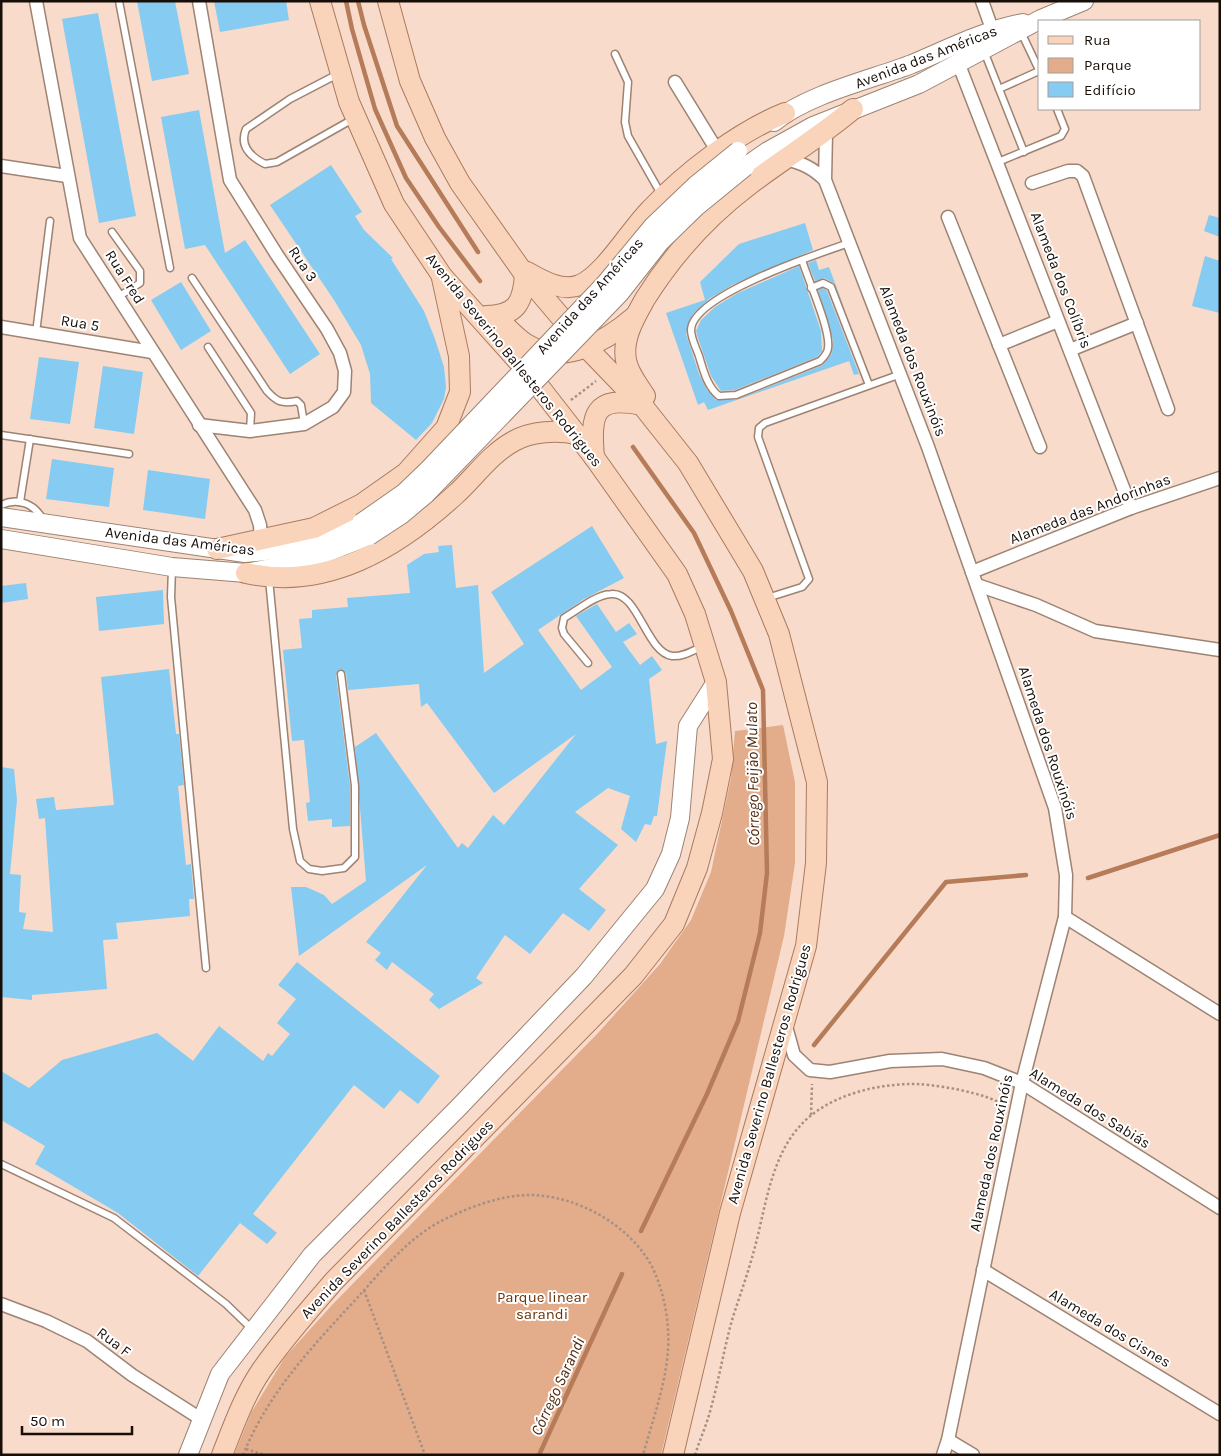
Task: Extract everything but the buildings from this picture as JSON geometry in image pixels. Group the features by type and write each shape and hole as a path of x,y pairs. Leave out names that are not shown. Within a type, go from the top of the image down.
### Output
{"main road":[{"name":"Avenida Severino Ballesteros Rodrigues","path":"222,1455 233,1424 260,1372 300,1320 334,1281 633,976 674,924 697,868 712,813 723,759 716,682 695,614 677,574 594,457 487,316 442,276 394,204 356,117 320,1"},
{"name":"Avenida Severino Ballesteros Rodrigues","path":"388,1 410,81 434,138 460,183 523,272 587,348 642,405 688,463 753,571 780,634 817,782 816,864 806,946 730,1213 674,1455"},
{"name":"Avenida das Américas","path":"741,159 785,113 911,64 992,29 1041,19 1084,1"},
{"name":"Avenida das Américas","path":"741,159 768,150 813,126 853,109 919,84 959,65 1038,21"},
{"path":"487,316 525,344 537,350 559,353 587,348 613,336 634,317 684,246 748,186 826,132 853,109"},
{"path":"487,316 511,312 519,304 524,293 523,272 547,283 564,287 579,285 593,278 650,210 664,197 718,152 761,123 785,113"},
{"path":"365,530 401,515 426,494 620,293 660,242 741,159"},
{"path":"217,549 314,528 362,504 406,473 446,428 460,392 459,356 442,276"},
{"path":"634,317 626,343 626,360 634,380 688,463"},
{"path":"594,457 593,433 598,410 607,403 622,401 642,405"},
{"path":"246,573 269,578 289,578 316,574 345,566 374,554 402,539 422,524 456,495 500,450 515,440 550,432 577,434"},
{"name":"Avenida das Américas","path":"1,517 245,552 270,551 365,530"},
{"name":"Avenida das Américas","path":"1,540 172,567 246,573 306,561 365,530"},
{"name":"Avenida Severino Ballesteros Rodrigues","path":"188,1455 220,1374 312,1255 460,1106 584,976 656,889 671,854 680,818 688,726 716,682"}],"street":[{"name":"Rua Fred","path":"36,1 80,238 255,510 260,525 261,541"},
{"name":"Rua 3","path":"199,1 230,180 277,255 328,329 340,353 345,371 344,392 333,407 304,424 250,431 199,425"},
{"path":"982,1 992,29"},
{"name":"Alameda dos Colíbris","path":"959,65 1131,508"},
{"path":"675,82 718,152"},
{"name":"Alameda dos Rouxinóis","path":"825,180 826,132"},
{"name":"Alameda dos Rouxinóis","path":"785,159 801,162 816,170 825,180 851,242 901,374 1055,808 1066,875 1065,917 1022,1083 948,1440 943,1455"},
{"path":"1,166 67,176"},
{"path":"1032,183 1068,171 1077,170 1083,176 1168,408"},
{"path":"948,216 1040,447"},
{"path":"1000,345 1058,321"},
{"path":"1070,350 1137,323"},
{"name":"Rua 5","path":"1,327 152,352"},
{"name":"Alameda das Andorinhas","path":"972,572 1131,508 1220,478"},
{"path":"977,585 1036,606 1095,631 1220,650"},
{"path":"1065,917 1220,1014"},
{"path":"785,1024 794,1055 810,1070"},
{"name":"Alameda dos Sabiás","path":"810,1070 830,1072 890,1061 942,1060 984,1068 1022,1083 1220,1208"},
{"name":"Alameda dos Cisnes","path":"983,1270 1220,1414"},
{"name":"Rua F","path":"1,1304 46,1321 87,1341 132,1375 201,1419"},
{"path":"948,1440 973,1455"}],"lane":[{"path":"119,1 170,268"},
{"path":"1020,31 1038,67"},
{"path":"984,51 1024,152"},
{"path":"615,54 628,82 625,122 628,136 654,184 664,197"},
{"path":"341,72 290,99 246,129 244,135 246,148 251,157 265,164 277,162 356,117"},
{"path":"999,89 1038,72"},
{"path":"998,162 1061,136 1065,129 1057,110"},
{"path":"36,333 50,221"},
{"path":"112,232 140,272 140,283 118,297"},
{"path":"802,260 824,321 828,349 820,361 736,395 724,397 715,393 703,369 694,340 691,329 694,321 707,307 750,280 802,260 851,242"},
{"path":"192,278 267,391 275,400 284,404 297,401 301,405 304,424"},
{"path":"811,288 823,283 831,287 870,385"},
{"path":"208,347 251,413 250,431"},
{"path":"766,599 806,586 809,575 758,437 758,428 765,422 901,374"},
{"path":"1,435 128,454"},
{"path":"20,502 30,439"},
{"path":"1,505 11,501 20,502 35,509 44,524"},
{"path":"172,567 171,597 206,968"},
{"path":"269,578 293,829 300,861 309,869 322,871 344,868 355,857 355,786 341,674"},
{"path":"588,663 564,634 562,628 564,618 603,595 614,593 625,597 661,652 673,656 684,655 705,645"},
{"path":"1,1164 114,1218 226,1304 254,1331"}],"path":[{"path":"558,410 609,371"},
{"path":"810,1070 811,1115"},
{"path":"695,1455 711,1410 732,1320 779,1160 785,1144 799,1126 811,1115 855,1092 892,1085 919,1084 971,1093 1003,1104 1007,1109 1006,1123 1013,1125"},
{"path":"243,1455 260,1419 294,1367 406,1246 443,1220 474,1206 502,1198 527,1195 551,1196 576,1204 602,1217 622,1231 644,1254 657,1277 664,1301 668,1330 666,1367 643,1455"},
{"path":"364,1290 425,1455"},
{"path":"246,1449 265,1455"}],"green space":[{"name":"Parque linear sarandi","path":"783,725 795,782 795,863 784,936 661,1455 234,1455 251,1413 285,1357 332,1305 598,1033 660,964 691,920 711,872 731,778 735,731"}],"waterway":[{"path":"346,1 375,109 406,178 439,227 480,281"},
{"path":"358,1 397,126 478,252"},
{"name":"Córrego Feijão Mulato","path":"633,447 694,533 731,611 763,690 767,873 760,933 738,1021 707,1094 641,1231"},
{"name":"Córrego Feijão Mulato","path":"1088,878 1220,835"},
{"name":"Córrego Feijão Mulato","path":"814,1045 946,882 1026,875"},
{"name":"Córrego Sarandi","path":"539,1455 622,1274"}]}
